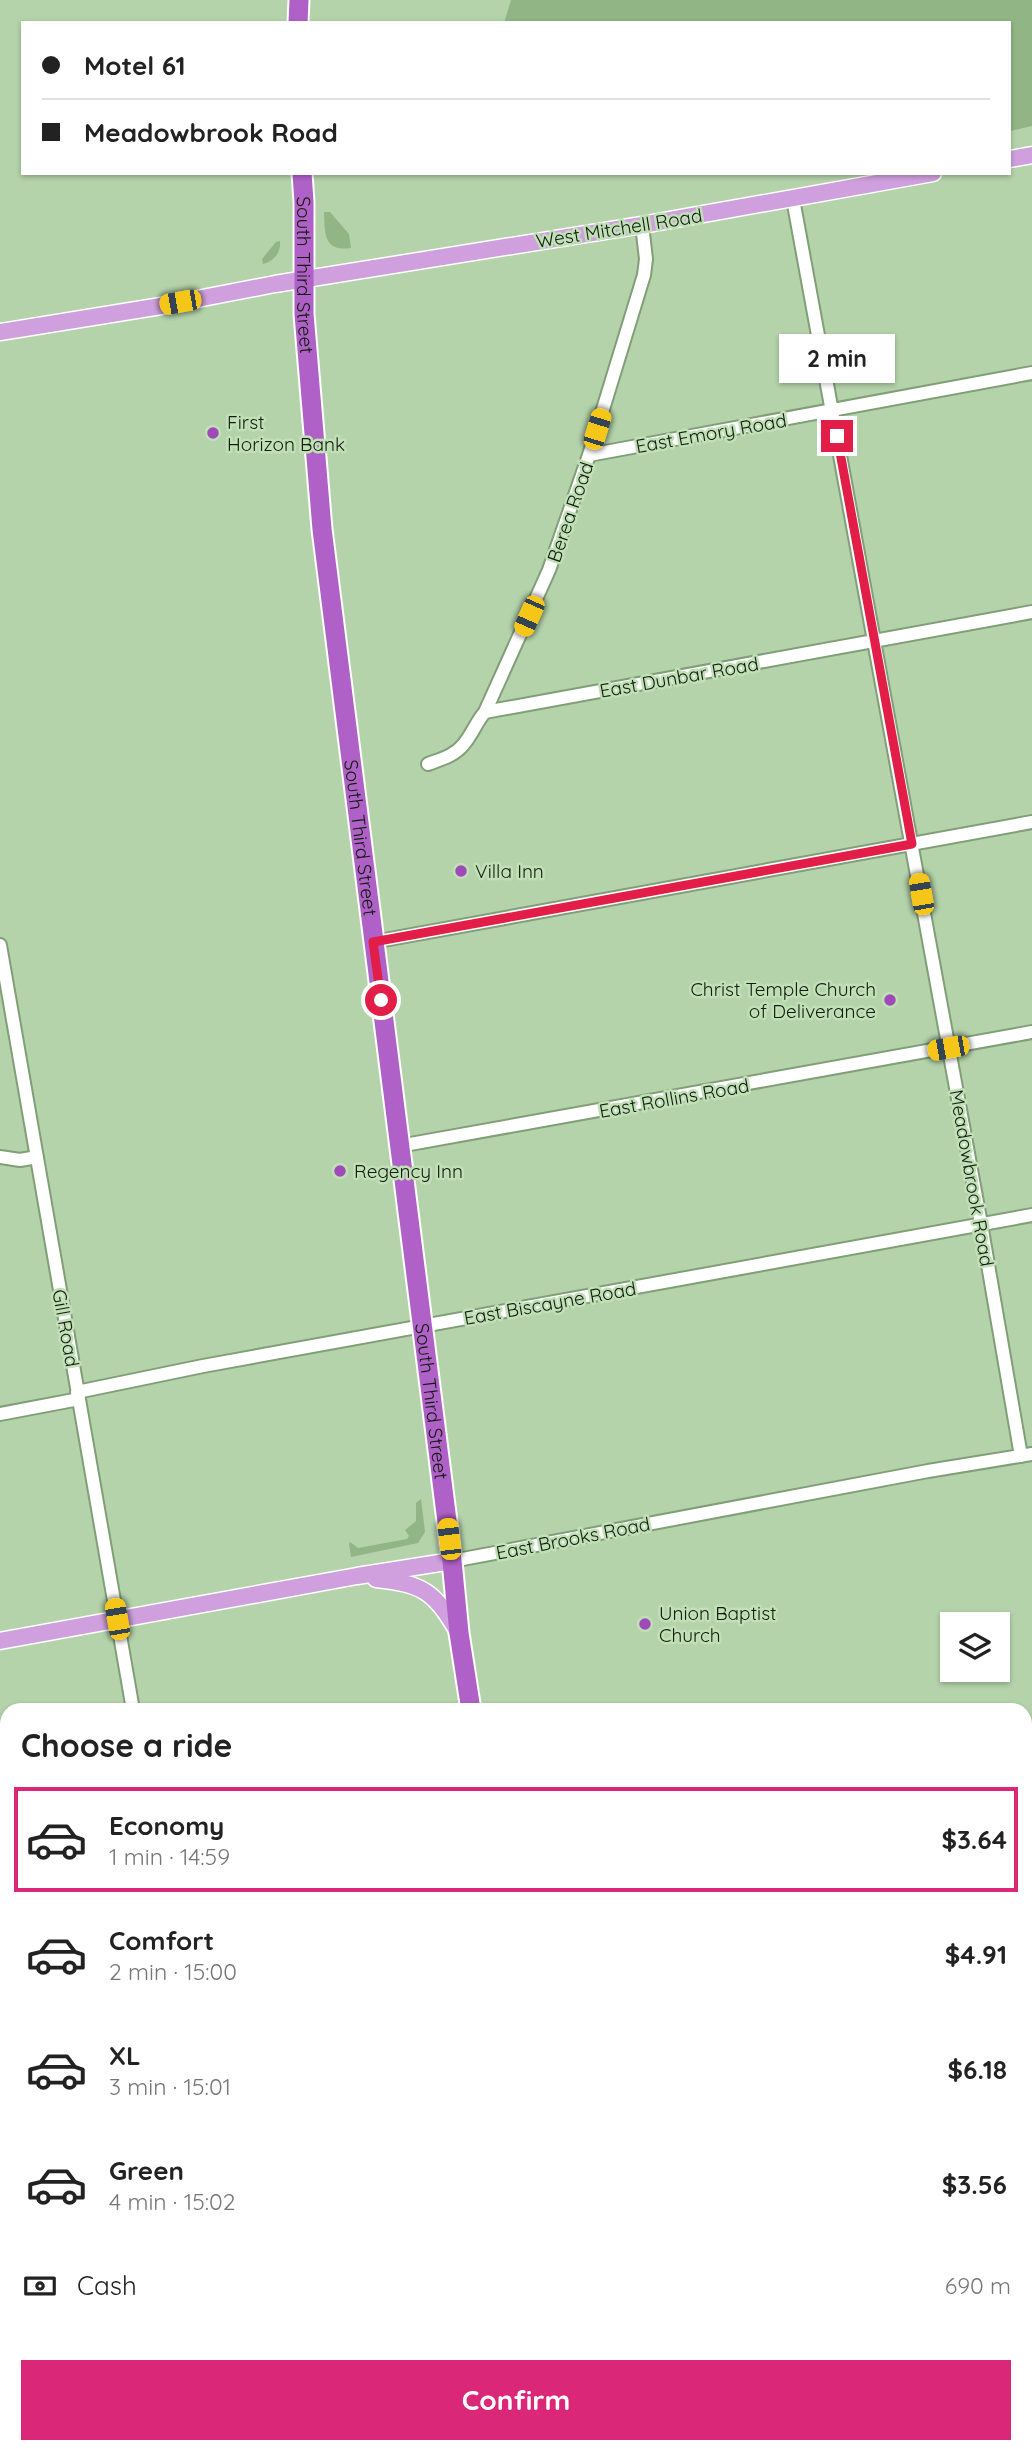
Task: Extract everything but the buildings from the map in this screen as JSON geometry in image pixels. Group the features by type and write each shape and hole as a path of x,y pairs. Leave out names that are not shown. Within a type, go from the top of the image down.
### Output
{"highway":[{"path":"299,0 299,21"},
{"name":"South Third Street","path":"302,175 304,314 322,529 470,1703"}],"main road":[{"path":"1011,159 1032,155"},
{"name":"West Mitchell Road","path":"0,331 642,225 922,175"},
{"name":"East Brooks Road","path":"0,1641 357,1576 452,1562"},
{"path":"357,1576 413,1584 428,1593 445,1609 459,1633"}],"street":[{"name":"Meadowbrook Road","path":"793,199 948,1048 1027,1455"},
{"name":"Berea Road","path":"428,764 445,758 463,745 477,720 485,712 549,570 589,455 644,275 646,259 642,225"},
{"name":"East Emory Road","path":"589,455 1032,373"},
{"name":"East Dunbar Road","path":"485,712 1032,612"},
{"path":"373,942 1032,822"},
{"name":"Gill Road","path":"0,945 132,1703"},
{"name":"East Rollins Road","path":"399,1146 1032,1032"},
{"path":"0,1157 20,1160 37,1157"},
{"name":"East Biscayne Road","path":"0,1414 203,1366 1032,1215"},
{"name":"East Brooks Road","path":"452,1562 1027,1455"}],"shaded area":[{"path":"511,0 1032,0 1032,126 1011,131 1011,21 505,21"},
{"path":"324,212 330,212 349,234 351,248 330,244"},
{"path":"280,241 276,256 263,264 262,259 276,242"},
{"path":"421,1499 425,1532 418,1543 351,1557 350,1542 358,1548 407,1539 409,1536 405,1530 416,1521 416,1503"}],"place":[{"name":"First Horizon Bank","path":"213,433"},
{"name":"Villa Inn","path":"461,871"},
{"name":"Christ Temple Church of Deliverance","path":"890,1000"},
{"name":"Regency Inn","path":"340,1171"},
{"name":"Union Baptist Church","path":"645,1624"}],"route":[{"path":"381,1000 373,942 912,844 837,436"}]}
